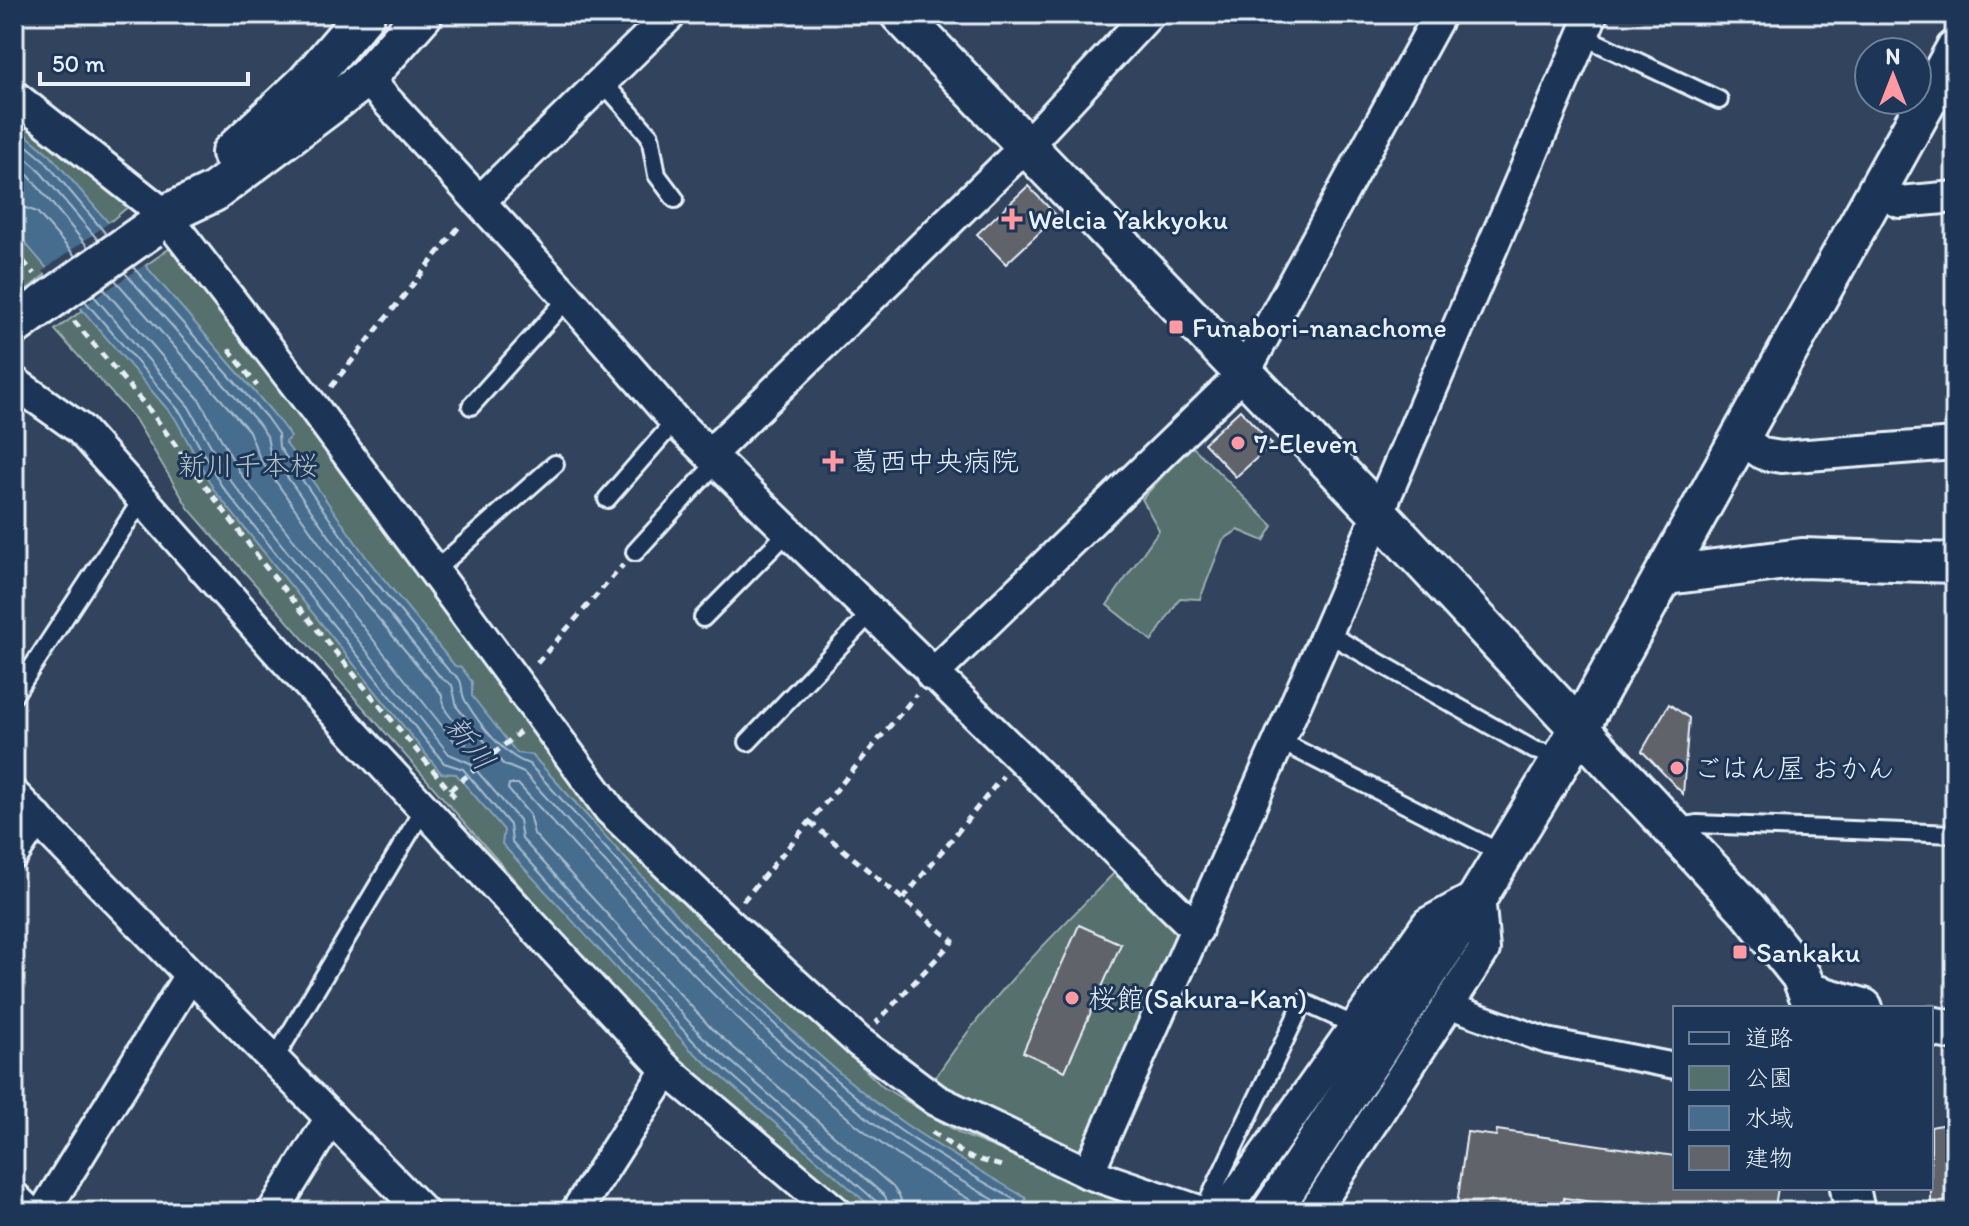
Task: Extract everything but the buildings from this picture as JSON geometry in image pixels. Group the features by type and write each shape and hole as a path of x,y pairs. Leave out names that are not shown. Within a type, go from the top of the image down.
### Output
{"street":[{"path":"43,309 157,222 306,83 365,14"},
{"path":"157,222 214,192 366,78 423,14"},
{"path":"480,201 671,14"},
{"path":"900,14 1378,513 1571,743 1669,828 1749,911 1792,963 1812,1001 1848,1006"},
{"path":"714,458 1026,146 1149,14"},
{"path":"932,675 1244,373 1440,14"},
{"path":"1088,1173 1327,633 1587,25"},
{"path":"1271,1212 1479,895 1571,743 1667,575 1955,50"},
{"path":"366,78 568,298 675,421 932,675 1197,930"},
{"path":"14,96 157,222 314,408 610,810 726,921 859,1042 936,1100 1088,1173 1202,1212"},
{"path":"1878,192 1900,202 1955,197"},
{"path":"14,382 80,429 281,655 667,1070 836,1212"},
{"path":"1741,439 1763,454 1781,457 1955,444"},
{"path":"1667,575 1802,558 1955,563"},
{"path":"14,795 417,1210"},
{"path":"14,853 37,818"},
{"path":"1314,1212 1484,950 1479,895"},
{"path":"1224,1212 1358,1027 1428,923 1479,895"},
{"path":"44,1212 190,975"},
{"path":"1450,1006 1547,1041 1673,1066"},
{"path":"1933,1026 1955,1031"},
{"path":"576,1212 667,1070"},
{"path":"273,1212 331,1118"},
{"path":"1850,1190 1855,1212"},
{"path":"14,1197 29,1212"}],"lane":[{"path":"1587,25 1719,100"},
{"path":"602,81 650,136 657,175 675,199"},
{"path":"471,406 568,298"},
{"path":"607,499 675,421"},
{"path":"635,552 714,458"},
{"path":"434,571 555,464"},
{"path":"14,695 143,498"},
{"path":"703,618 788,532"},
{"path":"748,742 870,614"},
{"path":"1327,633 1534,750 1571,743"},
{"path":"1280,741 1504,855"},
{"path":"274,1060 423,810"},
{"path":"1669,828 1697,824 1955,834"},
{"path":"1202,1212 1303,1002 1358,1027"}],"path":[{"path":"314,408 480,201"},
{"path":"14,250 43,309 151,412 264,565 459,802"},
{"path":"518,685 635,552"},
{"path":"726,921 932,675"},
{"path":"450,790 527,726"},
{"path":"903,899 1017,757"},
{"path":"810,822 953,941 859,1042"}],"green space":[{"path":"14,103 67,146 128,207 14,300"},
{"name":"新川千本桜","path":"173,246 604,818 883,1087 963,1135 1157,1212 847,1212 672,1059 189,509 135,419 55,330"},
{"path":"1191,445 1273,526 1264,541 1238,530 1223,540 1200,599 1180,598 1152,641 1107,605 1159,530 1142,499"},
{"path":"1118,869 1182,938 1085,1165 926,1092 992,1002"}],"water":[{"name":"新川千本桜","path":"14,125 50,155 272,412 291,437 285,442 369,561 455,666 461,667 472,682 472,696 517,753 532,755 740,981 830,1065 896,1117 1026,1198 1022,1212 877,1212 690,1049 502,844 504,830 456,774 441,773 214,490 175,418 14,230"}],"pier":[{"path":"111,221 146,264 77,310 43,271"}],"place":[{"name":"Welcia Yakkyoku","path":"1012,219"},
{"name":"Funabori-nanachome","path":"1176,327"},
{"name":"7-Eleven","path":"1238,443"},
{"name":"葛西中央病院","path":"833,461"},
{"name":"ごはん屋 おかん","path":"1677,768"},
{"name":"Sankaku","path":"1740,952"},
{"name":"桜館(Sakura-Kan)","path":"1072,998"}],"water label":[{"name":"新川","path":"470,743"}]}
